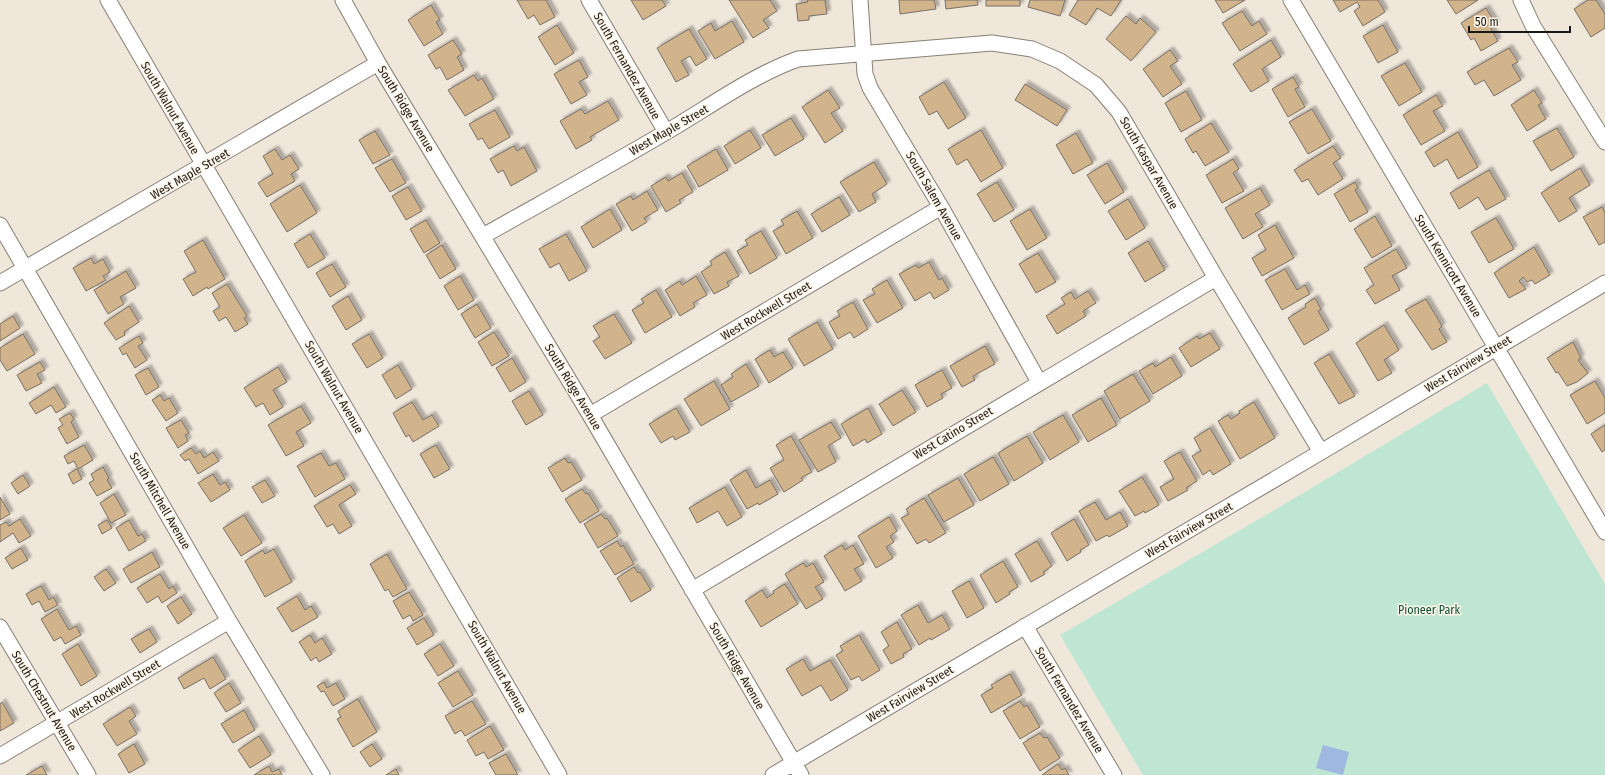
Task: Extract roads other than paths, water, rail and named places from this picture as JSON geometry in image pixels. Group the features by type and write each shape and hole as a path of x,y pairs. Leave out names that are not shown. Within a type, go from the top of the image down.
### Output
{"street":[{"name":"South Walnut Avenue","path":"108,0 560,775"},
{"name":"South Ridge Avenue","path":"343,0 378,63 590,415 797,769"},
{"name":"South Fernandez Avenue","path":"589,0 666,132"},
{"name":"South Salem Avenue","path":"860,0 865,74 870,88 941,207 1039,382"},
{"name":"South Kennicott Avenue","path":"1291,0 1605,532"},
{"path":"1521,0 1533,26 1605,142"},
{"name":"South Kaspar Avenue","path":"864,53 992,43 1032,49 1060,61 1096,85 1119,112 1216,278 1322,452"},
{"name":"West Maple Street","path":"483,236 760,77 786,64 798,59 864,53"},
{"name":"West Maple Street","path":"0,283 204,166 378,63"},
{"name":"West Rockwell Street","path":"590,415 941,207"},
{"name":"South Mitchell Avenue","path":"0,225 229,621 322,775"},
{"name":"West Catino Street","path":"692,590 1216,278"},
{"name":"West Fairview Street","path":"773,775 797,769 1025,626 1322,452 1605,283"},
{"name":"West Rockwell Street","path":"0,756 229,621"},
{"name":"South Fernandez Avenue","path":"1025,626 1114,775"},
{"name":"South Chestnut Avenue","path":"0,627 88,775"}],"water":[{"path":"1323,745 1349,752 1343,775 1316,768"}],"park label":[{"name":"Pioneer Park","path":"1429,610"}]}
